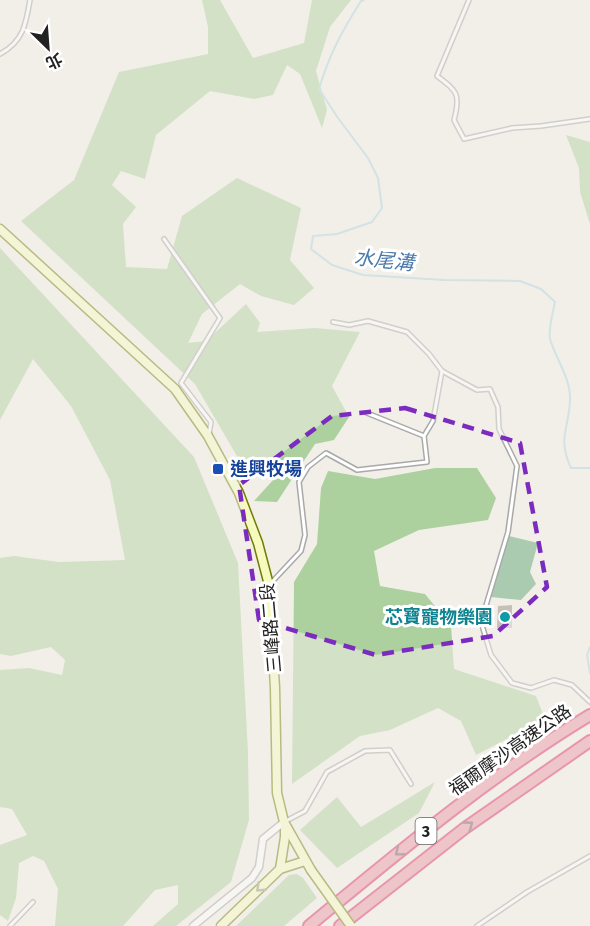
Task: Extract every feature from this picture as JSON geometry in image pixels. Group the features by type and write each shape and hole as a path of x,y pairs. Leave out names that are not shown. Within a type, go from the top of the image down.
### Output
{"highway":[{"name":"福爾摩沙高速公路","path":"309,926 484,785 547,741 590,715"},
{"name":"福爾摩沙高速公路","path":"340,926 465,828 590,741"}],"street":[{"name":"三峰路二段","path":"0,229 175,389 208,436 239,493 258,543 269,585 275,688 277,793 284,822 305,861 351,926"},
{"path":"280,869 285,837 284,822"},
{"path":"193,926 252,878 259,867 262,839 284,822"},
{"path":"221,926 280,869 305,861"}],"lane":[{"path":"0,54 13,46 20,37 30,0"},
{"path":"469,0 437,76 455,90 459,103 454,120 464,139 512,128 590,119"},
{"path":"164,239 220,318 181,383 211,422 208,436"},
{"path":"333,322 349,325 368,321 407,332 442,371 477,390 490,389 498,408 499,429 517,466 508,532 481,622 491,655 512,683 531,688 554,680 572,685 590,702"},
{"path":"269,585 301,551 304,535 299,482 308,467 326,453 357,470 428,462 424,436 433,420 442,371"},
{"path":"367,413 424,436"},
{"path":"284,822 305,811 327,772 365,751 390,750 411,784"},
{"path":"477,926 536,887 590,856"},
{"path":"10,926 33,902"}],"highlighted area":[{"path":"405,408 520,443 547,587 493,636 376,655 259,620 239,485 332,416"}],"green space":[{"path":"202,0 220,0 253,58 304,43 312,0 351,0 330,27 316,71 327,110 322,128 300,74 287,65 273,95 254,99 210,91 156,135 145,179 121,171 112,185 136,207 123,224 126,267 167,269 182,216 237,178 301,208 290,260 314,288 294,305 261,296 240,284 202,314 188,343 206,341 246,304 260,323 257,332 315,328 360,332 332,386 349,417 334,440 315,444 277,502 254,501 274,479 275,465 249,465 238,458 195,384 21,221 74,180 119,72 208,54 208,27"},
{"path":"566,135 590,142 590,224 580,192 579,168"},
{"path":"0,248 194,457 238,563 248,753 249,820 231,882 176,926 153,926 178,904 178,885 155,890 123,926 55,926 58,889 44,861 33,856 19,863 16,898 8,921 0,915 0,845 27,835 12,809 0,807 0,670 29,668 62,675 65,660 51,647 11,656 0,654 0,558 14,556 59,562 125,560 110,480 71,406 33,359 0,420"},
{"path":"435,468 477,468 496,498 488,520 419,530 374,551 380,586 425,594 451,626 454,669 536,696 545,719 476,755 461,721 438,708 390,730 360,736 292,784 294,582 317,544 321,488 328,471 375,479"},
{"path":"509,536 538,543 530,572 536,584 521,600 491,597"},
{"path":"435,782 419,813 337,868 300,830 337,797 361,827"},
{"path":"297,874 303,878 317,898 284,926 236,926 289,875"}],"building":[{"name":"芯寶寵物樂園","path":"512,605 512,628 497,628 498,606"}],"waterway":[{"name":"水尾溝","path":"364,0 361,1 337,44 319,89 368,158 378,178 382,208 372,222 337,234 313,236 311,249 332,265 363,275 444,280 520,281 541,289 555,302 550,339 570,392 564,441 567,458 571,468 590,468"},
{"name":"水尾溝","path":"590,647 587,655 590,673"}],"place":[{"name":"進興牧場","path":"218,469"},
{"name":"芯寶寵物樂園","path":"505,617"}]}
